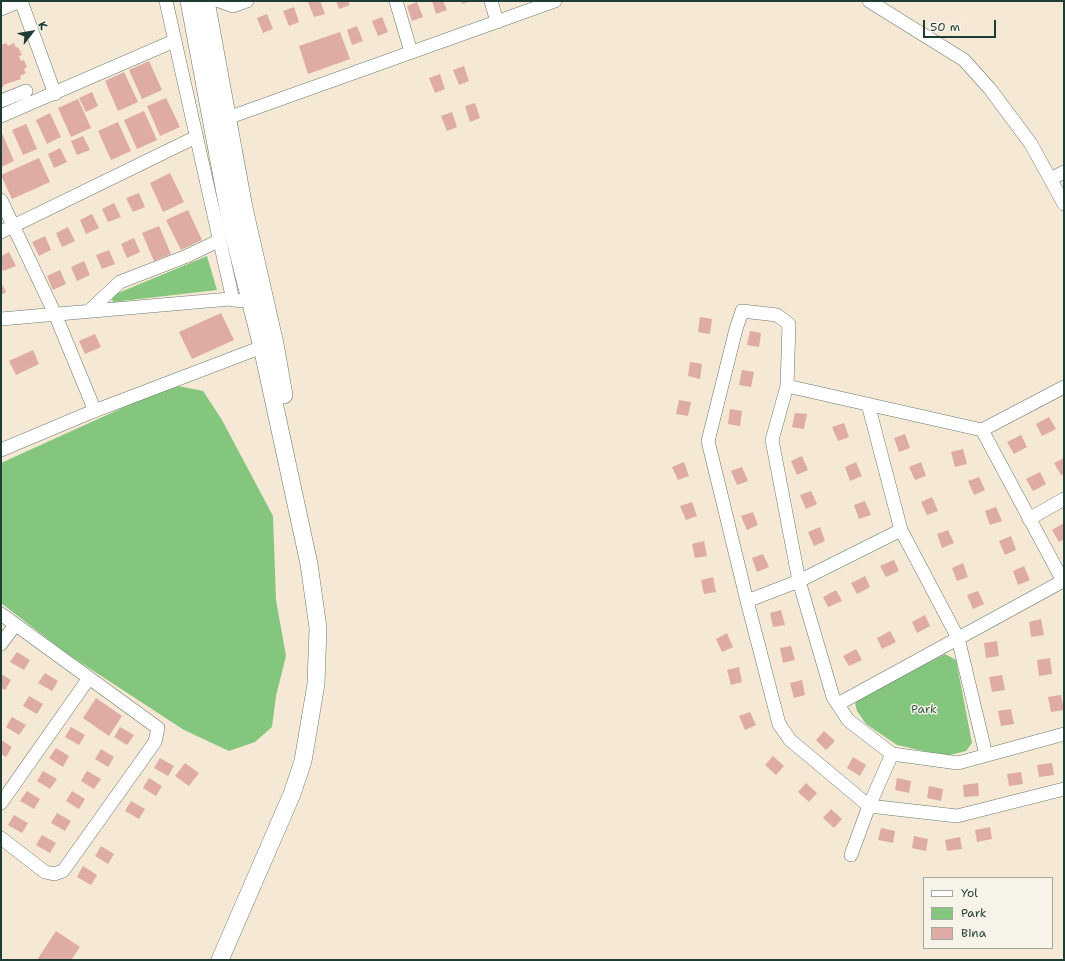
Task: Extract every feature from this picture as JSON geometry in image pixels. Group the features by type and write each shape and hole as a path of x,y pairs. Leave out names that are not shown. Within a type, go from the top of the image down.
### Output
{"main road":[{"path":"189,1 231,225 257,302 275,344 320,588 324,630 322,678 312,750 305,776 283,834 252,899 227,960"},
{"path":"206,1 244,208 262,347 309,564 318,628 316,684 303,761 294,787 220,960"}],"street":[{"path":"1,9 20,1 55,94"},
{"path":"166,1 233,300"},
{"path":"219,1 233,6 247,1"},
{"path":"396,1 411,52"},
{"path":"491,1 497,22"},
{"path":"211,124 555,1"},
{"path":"869,1 964,60 990,89 1031,144 1064,204"},
{"path":"1,116 55,94 174,40"},
{"path":"1,101 26,91"},
{"path":"7,229 196,137"},
{"path":"1051,179 1064,172"},
{"path":"1,200 7,229 55,314 95,410"},
{"path":"89,310 120,282 187,256 220,240"},
{"path":"1,319 89,310 233,300 257,302"},
{"path":"1064,734 958,763 892,754 848,720 833,696 799,581 772,440 786,386 789,324 777,315 742,311 708,441 779,724 790,740 869,806 957,816 1064,789"},
{"path":"1,450 95,410 262,347"},
{"path":"786,386 982,430 1064,387"},
{"path":"868,404 901,530 958,638 986,756"},
{"path":"838,704 1063,582 982,430"},
{"path":"1029,519 1064,499"},
{"path":"747,601 799,581 901,530"},
{"path":"1,614 158,728 155,742 63,871 54,874 45,872 1,838"},
{"path":"1,644 15,624"},
{"path":"1,803 90,678"},
{"path":"851,855 869,806 892,754"}],"green space":[{"path":"207,256 217,290 113,302 111,296"},
{"path":"173,385 203,391 222,420 273,516 276,600 286,656 276,696 272,727 255,742 229,751 184,730 66,653 1,603 1,463"},
{"name":"Park","path":"945,654 956,660 972,743 966,751 946,756 897,745 866,724 857,711 855,703 860,698"}],"building":[{"path":"320,1 325,14 314,17 308,2"},
{"path":"336,1 348,1 350,5 339,9"},
{"path":"432,1 443,1 447,10 436,14"},
{"path":"461,1 471,1 462,4"},
{"path":"417,2 423,17 412,21 407,6"},
{"path":"294,7 299,22 289,26 283,11"},
{"path":"267,14 273,29 263,33 257,18"},
{"path":"382,17 388,32 378,36 372,21"},
{"path":"357,26 363,41 352,45 347,30"},
{"path":"340,32 350,59 308,74 299,46"},
{"path":"6,43 8,46 14,43 16,48 18,47 22,55 19,56 21,61 24,60 27,67 24,69 26,73 20,76 21,79 3,85 4,86 1,88 1,45"},
{"path":"149,61 162,90 142,99 129,70"},
{"path":"464,66 469,81 459,85 453,70"},
{"path":"124,72 138,102 118,111 105,81"},
{"path":"440,74 445,89 435,93 429,78"},
{"path":"92,92 98,106 86,112 79,98"},
{"path":"166,98 180,127 160,136 147,106"},
{"path":"78,99 91,128 71,137 58,108"},
{"path":"475,103 480,118 470,122 465,106"},
{"path":"144,111 157,140 137,149 124,120"},
{"path":"452,112 457,127 447,131 441,116"},
{"path":"50,113 61,137 47,144 36,120"},
{"path":"118,122 131,151 111,160 98,131"},
{"path":"26,124 37,149 23,155 12,130"},
{"path":"1,131 14,161 1,167"},
{"path":"83,136 90,150 77,155 71,141"},
{"path":"60,148 67,162 54,168 48,154"},
{"path":"39,158 50,182 12,199 1,175"},
{"path":"170,173 184,202 163,212 150,183"},
{"path":"139,193 145,207 133,212 126,198"},
{"path":"114,203 121,217 108,222 102,209"},
{"path":"188,210 202,240 181,250 166,220"},
{"path":"92,214 99,228 86,234 80,220"},
{"path":"159,226 171,254 154,261 142,233"},
{"path":"68,227 75,241 62,247 56,233"},
{"path":"45,236 51,250 39,256 32,242"},
{"path":"134,238 140,252 127,258 121,244"},
{"path":"109,250 115,264 102,269 96,255"},
{"path":"9,252 16,266 3,271 1,267 1,256"},
{"path":"84,261 90,275 77,281 71,267"},
{"path":"60,270 66,284 53,290 47,276"},
{"path":"1,282 6,292 1,295"},
{"path":"221,313 234,340 192,359 179,332"},
{"path":"700,317 712,319 710,334 698,332"},
{"path":"750,331 761,333 759,347 747,345"},
{"path":"95,334 101,347 85,354 79,341"},
{"path":"33,350 39,364 16,375 9,361"},
{"path":"690,362 702,364 700,379 688,376"},
{"path":"742,370 754,372 751,387 739,385"},
{"path":"679,400 691,402 688,416 676,414"},
{"path":"730,409 742,411 740,426 728,424"},
{"path":"795,413 807,414 804,429 792,427"},
{"path":"1049,417 1056,429 1042,436 1036,424"},
{"path":"844,423 849,437 838,441 832,427"},
{"path":"905,434 910,448 899,452 894,438"},
{"path":"1021,435 1027,447 1014,454 1007,442"},
{"path":"963,449 967,464 955,467 951,452"},
{"path":"802,456 808,470 797,475 791,461"},
{"path":"1064,458 1064,474 1061,475 1054,463"},
{"path":"684,462 689,476 678,480 672,467"},
{"path":"856,462 862,476 850,481 845,467"},
{"path":"921,462 926,476 915,480 909,467"},
{"path":"742,467 748,481 737,485 731,471"},
{"path":"1040,472 1046,484 1033,491 1026,479"},
{"path":"979,477 985,490 974,495 968,481"},
{"path":"811,491 817,504 806,509 800,495"},
{"path":"932,497 938,511 927,515 921,502"},
{"path":"865,501 871,515 859,519 854,505"},
{"path":"692,502 697,516 686,520 680,506"},
{"path":"996,507 1002,521 990,525 985,511"},
{"path":"753,512 758,525 747,530 741,516"},
{"path":"1064,523 1064,539 1059,542 1052,530"},
{"path":"820,527 825,541 814,546 808,532"},
{"path":"948,530 954,543 942,548 937,534"},
{"path":"1011,536 1016,550 1005,555 999,541"},
{"path":"704,541 707,556 695,558 692,544"},
{"path":"763,554 769,567 757,572 752,558"},
{"path":"894,560 899,571 886,577 880,566"},
{"path":"963,563 968,577 957,581 952,568"},
{"path":"1024,566 1030,580 1018,585 1013,571"},
{"path":"865,576 870,587 857,594 851,583"},
{"path":"713,577 716,592 704,594 701,580"},
{"path":"836,590 842,601 828,607 823,597"},
{"path":"978,591 984,604 973,609 967,595"},
{"path":"781,610 785,625 773,627 770,613"},
{"path":"925,615 930,626 917,633 912,622"},
{"path":"1041,619 1044,635 1031,637 1029,622"},
{"path":"890,631 896,642 882,649 877,638"},
{"path":"727,633 733,647 722,652 716,639"},
{"path":"997,641 999,656 986,658 984,643"},
{"path":"791,646 795,660 783,663 780,648"},
{"path":"856,649 862,660 849,666 843,656"},
{"path":"17,652 30,660 24,670 10,662"},
{"path":"1050,658 1052,674 1039,676 1037,660"},
{"path":"739,667 742,682 731,685 727,670"},
{"path":"45,673 58,681 52,691 38,683"},
{"path":"1,674 11,680 5,690 1,688"},
{"path":"1002,675 1005,690 992,692 989,677"},
{"path":"802,680 805,695 794,698 790,683"},
{"path":"1061,695 1064,710 1051,712 1048,697"},
{"path":"29,696 43,704 37,714 23,706"},
{"path":"96,698 122,716 109,736 83,718"},
{"path":"1011,709 1014,724 1001,726 998,711"},
{"path":"750,712 756,725 745,730 739,716"},
{"path":"12,717 26,725 19,735 6,727"},
{"path":"71,727 85,735 79,745 65,737"},
{"path":"120,727 134,735 127,745 114,737"},
{"path":"824,731 835,741 826,750 816,740"},
{"path":"1,740 12,747 6,757 1,754"},
{"path":"56,748 69,756 63,767 49,758"},
{"path":"101,749 114,757 108,767 95,759"},
{"path":"773,756 784,766 776,775 765,765"},
{"path":"853,757 866,765 860,776 847,768"},
{"path":"160,758 174,766 168,776 154,768"},
{"path":"185,763 199,773 189,786 175,776"},
{"path":"1052,763 1054,775 1039,777 1037,765"},
{"path":"43,771 57,779 50,789 37,781"},
{"path":"87,771 101,779 94,789 81,781"},
{"path":"1021,772 1023,784 1009,786 1007,774"},
{"path":"149,778 162,786 156,796 143,788"},
{"path":"897,778 911,781 909,793 895,790"},
{"path":"806,783 817,793 809,802 798,792"},
{"path":"978,783 979,796 964,797 963,785"},
{"path":"929,786 943,789 941,801 927,798"},
{"path":"27,791 40,799 34,809 20,801"},
{"path":"72,791 85,799 79,809 66,801"},
{"path":"131,801 145,809 139,819 125,811"},
{"path":"831,809 842,819 834,828 823,818"},
{"path":"57,813 71,821 65,831 51,823"},
{"path":"14,815 28,823 22,833 8,825"},
{"path":"990,827 992,839 977,842 975,830"},
{"path":"881,828 895,831 893,843 878,840"},
{"path":"42,835 56,843 50,853 36,845"},
{"path":"914,836 928,839 926,851 912,848"},
{"path":"960,837 962,849 947,851 945,840"},
{"path":"101,846 114,854 108,864 95,856"},
{"path":"83,866 97,875 91,885 77,877"},
{"path":"56,931 80,947 71,960 37,960"}]}
